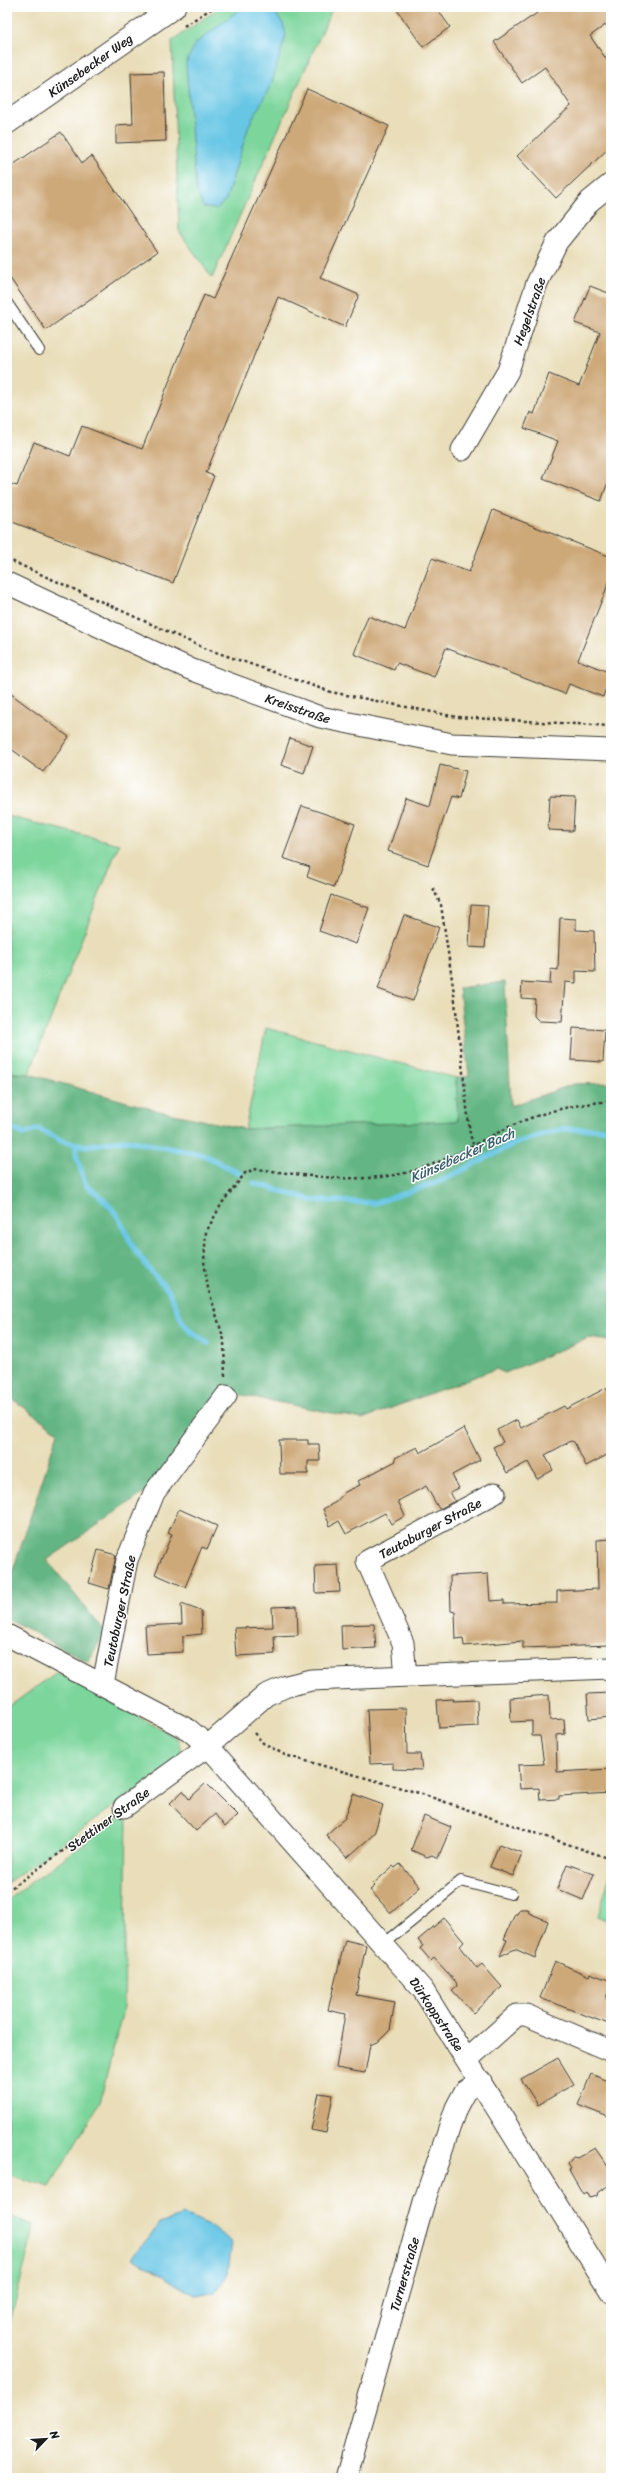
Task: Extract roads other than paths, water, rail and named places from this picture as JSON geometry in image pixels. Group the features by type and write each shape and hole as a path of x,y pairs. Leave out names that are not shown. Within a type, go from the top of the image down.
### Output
{"street":[{"name":"Künsebecker Weg","path":"7,123 174,7"},
{"name":"Hegelstraße","path":"462,450 508,371 537,283 557,242 590,201 611,184"},
{"name":"Kreisstraße","path":"7,582 190,669 320,718 452,744 611,750"},
{"name":"Teutoburger Straße","path":"103,1684 127,1560 154,1493 226,1396"},
{"name":"Teutoburger Straße","path":"406,1676 402,1642 367,1561 496,1493"},
{"name":"Teutoburger Straße","path":"7,1635 189,1730 208,1746"},
{"path":"208,1746 266,1695 287,1686 311,1680 611,1668"},
{"name":"Stettiner Straße","path":"124,1807 208,1746"},
{"name":"Dürkoppstraße","path":"208,1746 423,1990 611,2292"},
{"path":"467,2060 517,2015 526,2015 611,2051"},
{"name":"Turnerstraße","path":"346,2478 424,2202 456,2108 465,2091 481,2081"}],"lane":[{"path":"7,303 38,350"},
{"path":"384,1944 461,1881 511,1894"}],"water":[{"path":"242,7 269,7 275,12 283,24 286,35 271,85 249,125 226,200 216,209 203,207 196,190 186,63 195,44"},
{"path":"184,2215 212,2227 232,2242 228,2273 216,2292 197,2296 132,2258 160,2223"}],"waterway":[{"name":"Künsebecker Bach","path":"7,1126 23,1134 39,1129 62,1141 86,1146 125,1140 204,1155 239,1173"},
{"name":"Künsebecker Bach","path":"254,1183 312,1200 375,1203 441,1181 513,1144 563,1129 611,1129"},
{"path":"76,1144 76,1155 86,1186 98,1194 116,1213 133,1247 148,1268 169,1291 182,1321 190,1331 208,1343"}]}
